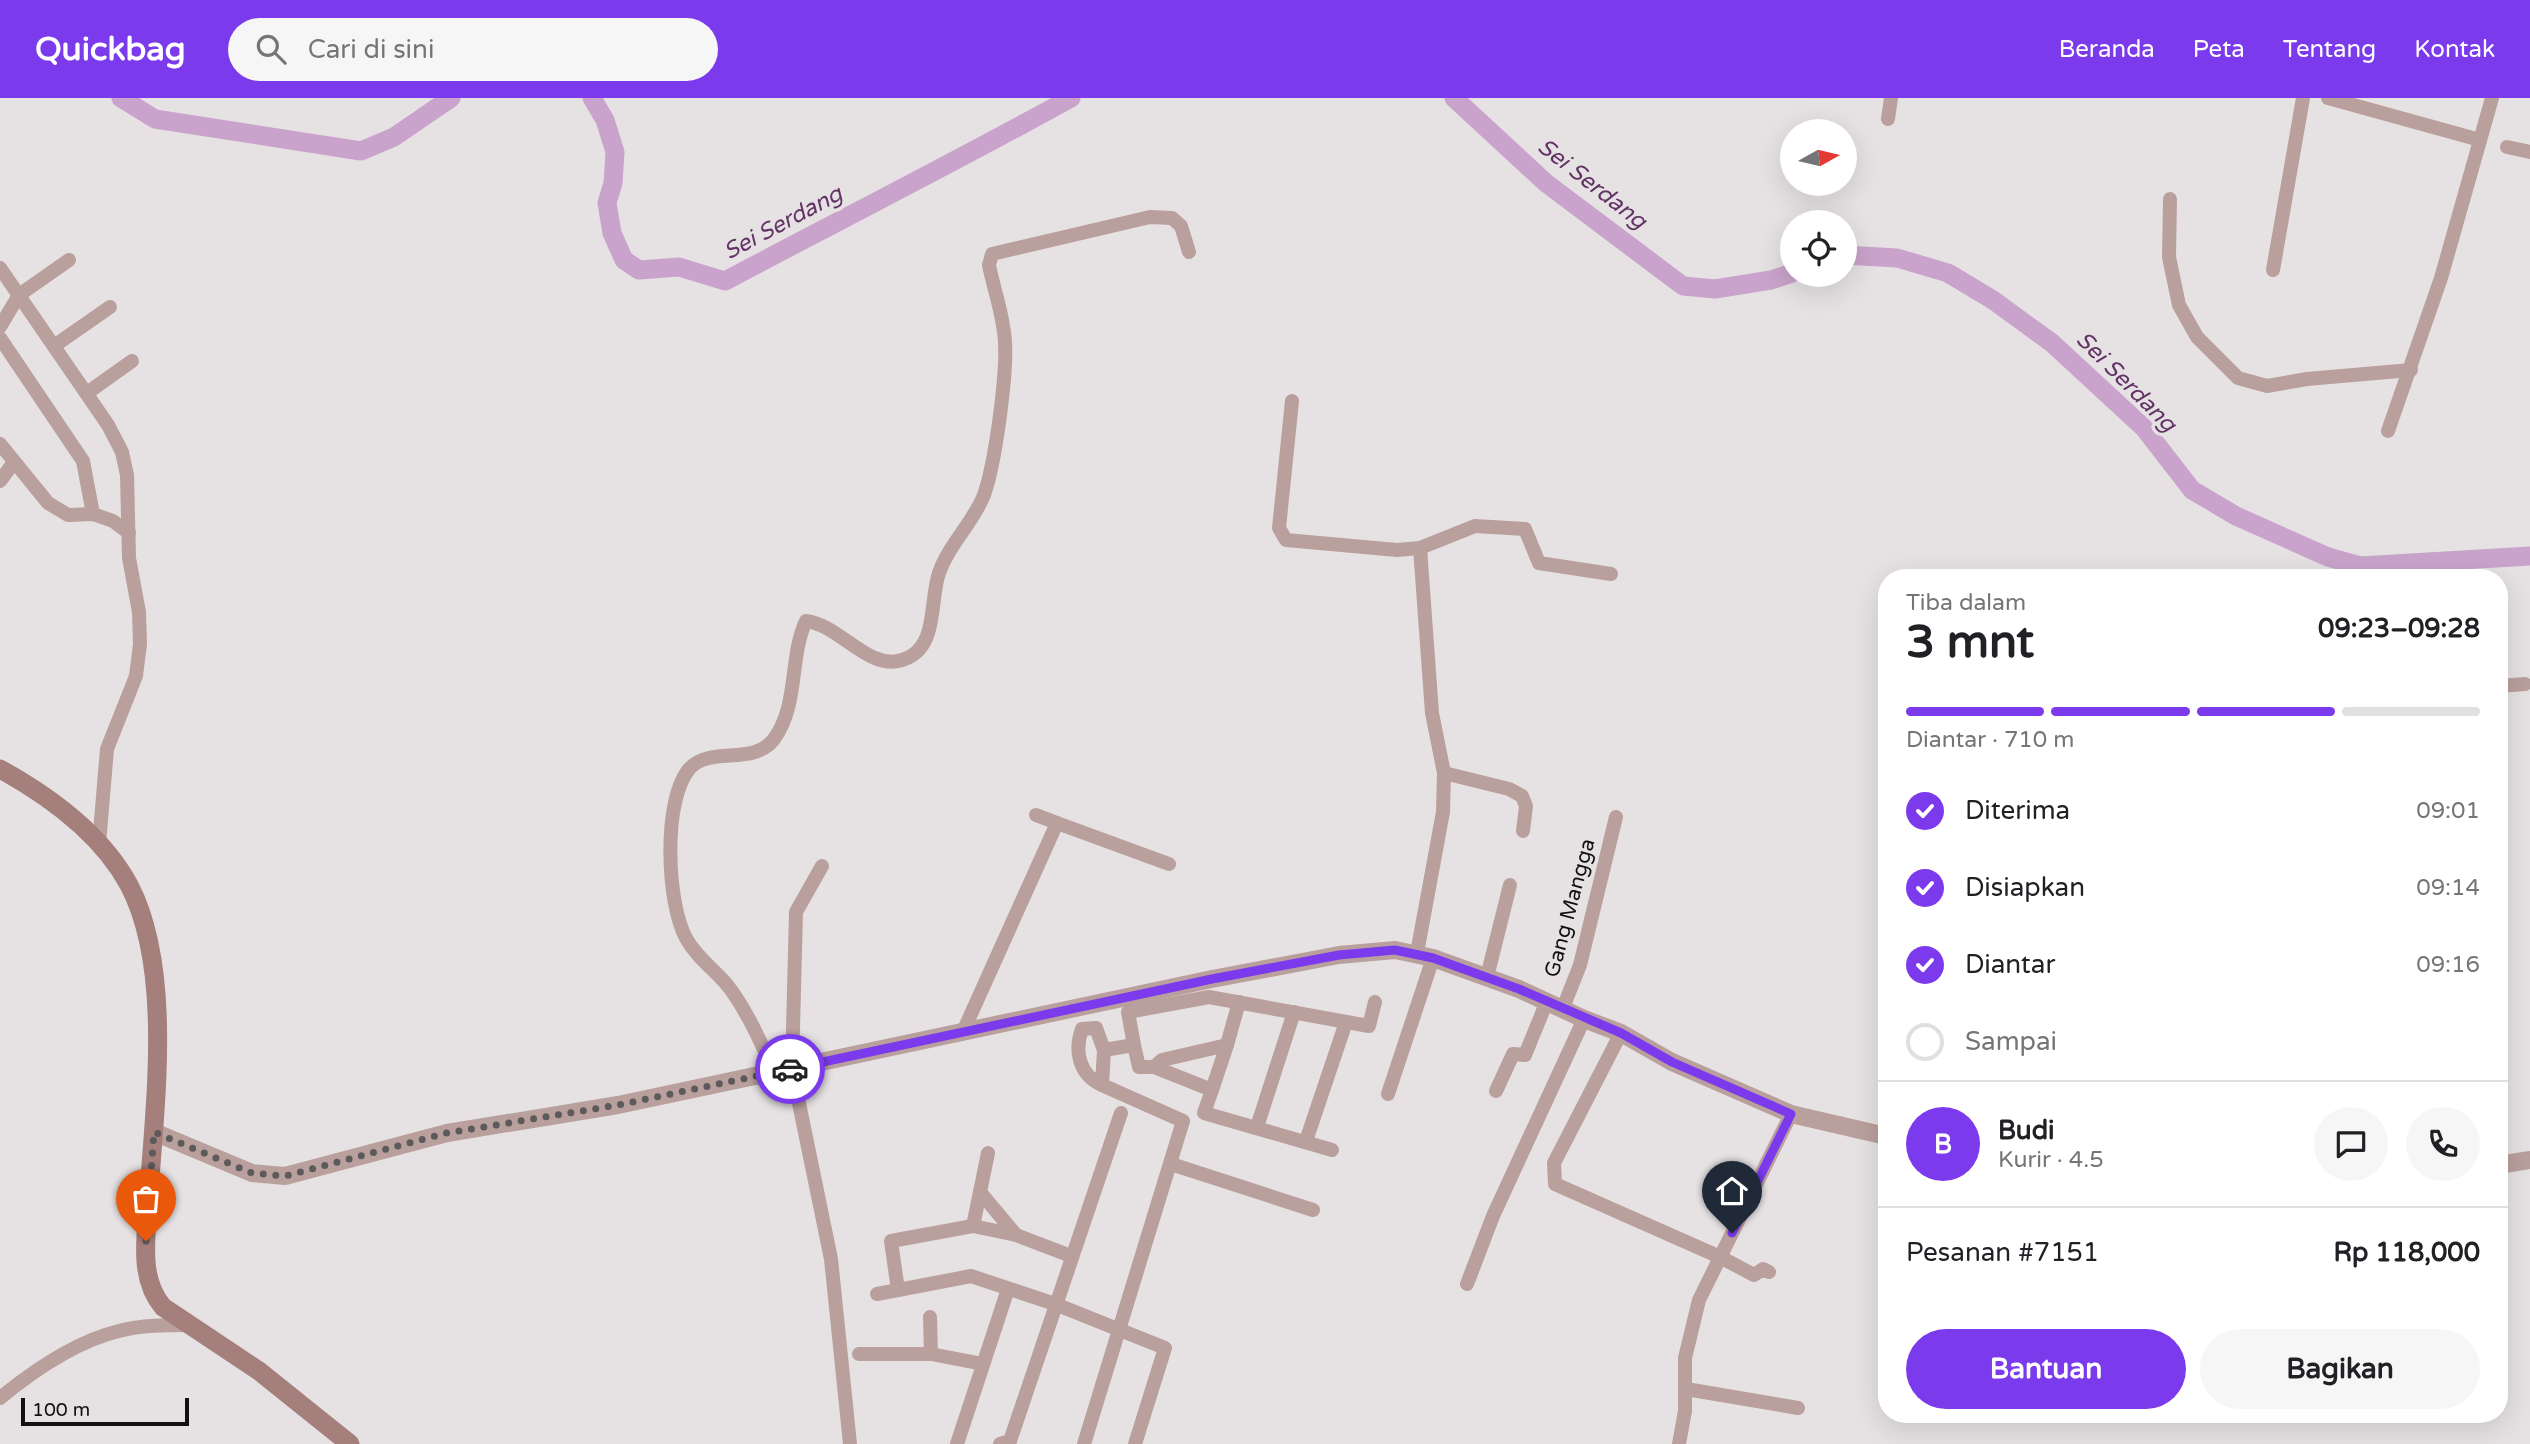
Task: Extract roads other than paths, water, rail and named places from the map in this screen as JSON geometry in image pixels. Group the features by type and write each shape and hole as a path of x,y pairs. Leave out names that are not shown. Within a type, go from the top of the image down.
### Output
{"main road":[{"path":"0,769 54,805 99,844 128,884 150,945 156,1025 154,1132 146,1247 148,1278 153,1293 163,1307 259,1371 350,1444"}],"street":[{"path":"1888,119 1891,98"},
{"path":"2273,270 2303,98"},
{"path":"2328,98 2353,102 2480,141"},
{"path":"2388,431 2411,370 2492,98"},
{"path":"2507,147 2530,152"},
{"path":"2170,199 2169,257 2179,304 2197,337 2238,378 2267,386 2307,379 2411,370"},
{"path":"850,1444 831,1259 783,1069 743,1007 693,949 681,928 675,897 672,816 686,774 696,764 761,750 775,737 787,708 806,621 826,626 873,658 883,661 901,661 922,647 929,629 939,572 974,515 991,471 1005,343 989,265 992,254 1128,221 1166,216 1181,226 1189,252"},
{"path":"0,327 19,295 69,260"},
{"path":"0,268 87,393 122,452 127,475 129,558 139,612 138,665 107,748 99,844"},
{"path":"54,346 110,307"},
{"path":"0,338 81,457 93,514"},
{"path":"87,393 132,361"},
{"path":"1292,401 1279,528 1283,537 1391,550 1420,548 1475,526 1525,529 1539,564 1611,574"},
{"path":"0,444 48,503 68,515 93,514 113,521 128,533"},
{"path":"0,481 14,462"},
{"path":"1388,1094 1425,956 1443,811 1444,773 1432,713 1420,548"},
{"path":"2508,685 2525,684"},
{"path":"1444,773 1508,789 1522,796 1526,806 1523,831"},
{"path":"1036,815 1169,864"},
{"name":"Gang Mangga","path":"1563,1008 1583,955 1616,817"},
{"path":"961,1034 1057,823"},
{"path":"783,1069 796,912 822,866"},
{"path":"1487,977 1510,885"},
{"path":"154,1132 252,1173 281,1176 447,1133 618,1105 1339,955 1376,950 1425,956 1487,977 1621,1033 1672,1062 1791,1114 1878,1134"},
{"path":"1212,1090 1154,1067 1139,1067 1128,1012 1209,997 1368,1026 1375,1002"},
{"path":"1496,1091 1513,1055 1525,1055 1547,1001"},
{"path":"1239,1002 1204,1113 1332,1150"},
{"path":"1085,1007 1089,1028 1104,1051 1102,1085"},
{"path":"1256,1127 1294,1012"},
{"path":"1468,1284 1493,1216 1584,1019"},
{"path":"1306,1141 1346,1022"},
{"path":"1084,1444 1183,1121 1093,1081 1082,1069 1078,1041 1089,1028"},
{"path":"1621,1033 1554,1163 1555,1184 1720,1257 1754,1275 1763,1269 1769,1272"},
{"path":"1104,1051 1134,1045"},
{"path":"1154,1067 1162,1060 1227,1045"},
{"path":"1000,1444 1010,1441 1121,1113"},
{"path":"1679,1444 1686,1389 1687,1346 1699,1300 1791,1114"},
{"path":"973,1226 988,1153"},
{"path":"2508,1164 2530,1160"},
{"path":"1171,1164 1313,1210"},
{"path":"980,1192 1016,1235"},
{"path":"898,1290 891,1241 973,1226 1016,1235 1071,1256"},
{"path":"877,1294 971,1276 1055,1304 1165,1348 1135,1444"},
{"path":"957,1444 1008,1289"},
{"path":"930,1317 931,1354"},
{"path":"0,1398 96,1338 133,1328 191,1325"},
{"path":"859,1354 931,1354 983,1364"},
{"path":"1686,1389 1798,1408"}],"waterway":[{"name":"Sei Serdang","path":"121,98 155,119 361,151 394,137 451,98"},
{"name":"Sei Serdang","path":"592,98 605,120 615,152 613,183 607,203 612,233 624,260 639,270 679,267 725,281 1071,98"},
{"name":"Sei Serdang","path":"1454,98 1546,183 1683,286 1715,289 1780,277"},
{"name":"Sei Serdang","path":"1857,256 1897,258 1948,273 1993,300 2052,343 2144,428 2192,490 2236,516 2328,557 2360,566 2530,556"}]}
